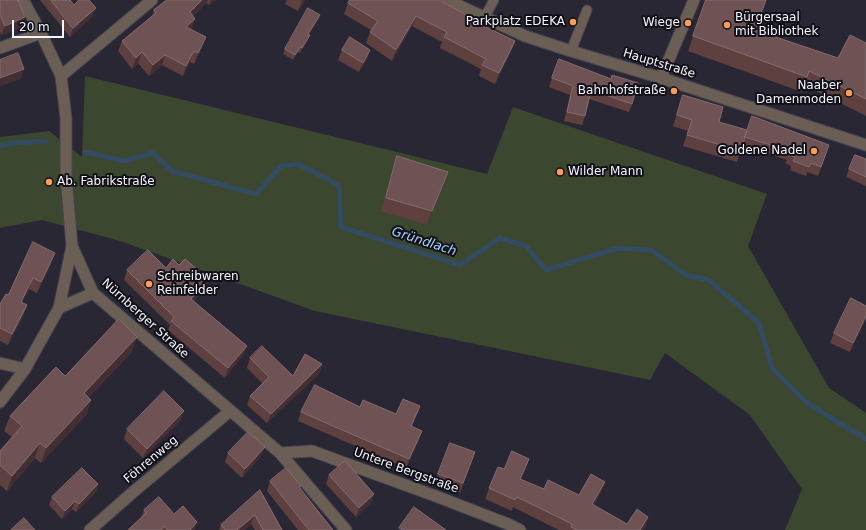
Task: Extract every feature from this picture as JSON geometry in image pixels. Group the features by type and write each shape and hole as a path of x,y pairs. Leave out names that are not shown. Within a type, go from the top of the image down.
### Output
{"street":[{"name":"Nürnberger Straße","path":"23,0 41,33 61,76 66,118 66,176 72,246 93,293 280,453 346,530"},
{"path":"61,76 152,0"},
{"name":"Hauptstraße","path":"447,0 525,36 661,78 866,145"},
{"path":"661,78 694,0"},
{"path":"0,48 41,33"},
{"path":"0,402 25,369 58,308 72,246"},
{"path":"58,308 93,293"},
{"path":"0,363 25,369"},
{"name":"Föhrenweg","path":"90,530 132,492 230,411"},
{"name":"Untere Bergstraße","path":"280,453 312,451 438,497 520,530"}],"lane":[{"path":"484,18 494,0"},
{"path":"571,51 587,10"}],"green space":[{"path":"85,76 487,174 513,107 767,194 748,246 829,388 866,413 866,530 785,530 802,489 750,415 665,353 650,380 315,311 120,241 42,220 0,228 0,137 49,131 82,157"}],"building":[{"path":"18,0 25,17 5,26 0,15 0,1"},
{"path":"51,0 70,0 74,5 79,0 89,0 96,8 73,28"},
{"path":"167,0 202,0 190,12 195,19 186,27 206,37 198,53 194,51 186,66 165,55 153,65 142,52 136,58 122,41 156,13 154,10"},
{"path":"350,0 439,0 483,24 482,25 515,41 499,73 482,65 486,59 444,37 447,32 416,16 396,50 370,32 378,21 348,3"},
{"path":"706,0 766,0 755,30 838,58 850,35 866,43 866,99 809,71 807,77 693,36"},
{"path":"308,8 320,15 308,34 310,35 302,48 300,47 295,55 285,49"},
{"path":"350,37 370,50 363,63 342,50"},
{"path":"18,53 24,69 0,78 0,60"},
{"path":"559,59 611,79 612,75 638,83 632,104 591,90 585,116 567,112 573,86 552,78"},
{"path":"683,95 723,107 719,122 747,130 741,151 687,135 692,120 677,115"},
{"path":"752,116 829,145 821,167 811,163 809,167 793,161 795,157 789,155 790,151 745,137"},
{"path":"855,155 866,159 866,177 849,169"},
{"path":"397,156 448,172 432,211 386,198"},
{"path":"33,242 55,253 41,282 33,278 21,302 27,305 12,334 0,328 0,304 6,294 8,295"},
{"path":"148,250 166,268 173,259 179,265 185,259 208,279 191,299 247,346 228,368 171,321 174,317 127,270"},
{"path":"851,298 866,306 866,316 853,343 834,333"},
{"path":"119,319 137,337 84,393 91,400 46,448 40,443 12,476 0,465 0,451 22,426 10,416 56,367 65,376"},
{"path":"262,346 293,376 305,354 322,364 271,414 250,396 269,377 250,358"},
{"path":"315,385 360,407 363,400 396,414 403,399 420,406 411,426 422,431 409,459 301,412"},
{"path":"164,391 184,411 147,449 127,429"},
{"path":"248,432 265,447 245,469 228,453"},
{"path":"450,443 475,452 463,483 438,474"},
{"path":"512,451 529,459 520,479 544,489 548,480 579,495 591,474 605,482 592,504 627,524 637,509 648,517 640,530 577,530 571,527 572,524 517,497 515,500 489,488 498,467 504,469"},
{"path":"345,461 374,494 359,508 329,475"},
{"path":"82,468 98,484 79,504 75,501 65,511 52,497"},
{"path":"286,468 333,530 309,530 270,481"},
{"path":"260,490 282,530 263,530 255,515 237,530 225,530 221,525"},
{"path":"159,497 174,514 183,506 197,522 190,530 168,530 164,526 161,530 128,530 146,513 144,510"},
{"path":"414,507 446,530 403,530 399,528"},
{"path":"24,518 35,530 11,530"}],"waterway":[{"name":"Gründlach","path":"0,146 13,143 46,141"},
{"name":"Gründlach","path":"85,152 124,161 153,153 172,171 256,194 281,166 298,164 339,185 341,227 460,265 500,238 526,246 546,270 618,248 651,250 686,275 709,280 759,323 772,368 807,403 866,439"}],"place":[{"name":"Parkplatz EDEKA","path":"573,22"},
{"name":"Wiege","path":"688,23"},
{"name":"Bürgersaal mit Bibliothek","path":"727,25"},
{"name":"Bahnhofstraße","path":"674,91"},
{"name":"Naaber Damenmoden","path":"849,93"},
{"name":"Goldene Nadel","path":"814,151"},
{"name":"Wilder Mann","path":"560,172"},
{"name":"Ab. Fabrikstraße","path":"49,182"},
{"name":"Schreibwaren Reinfelder","path":"149,284"}]}
